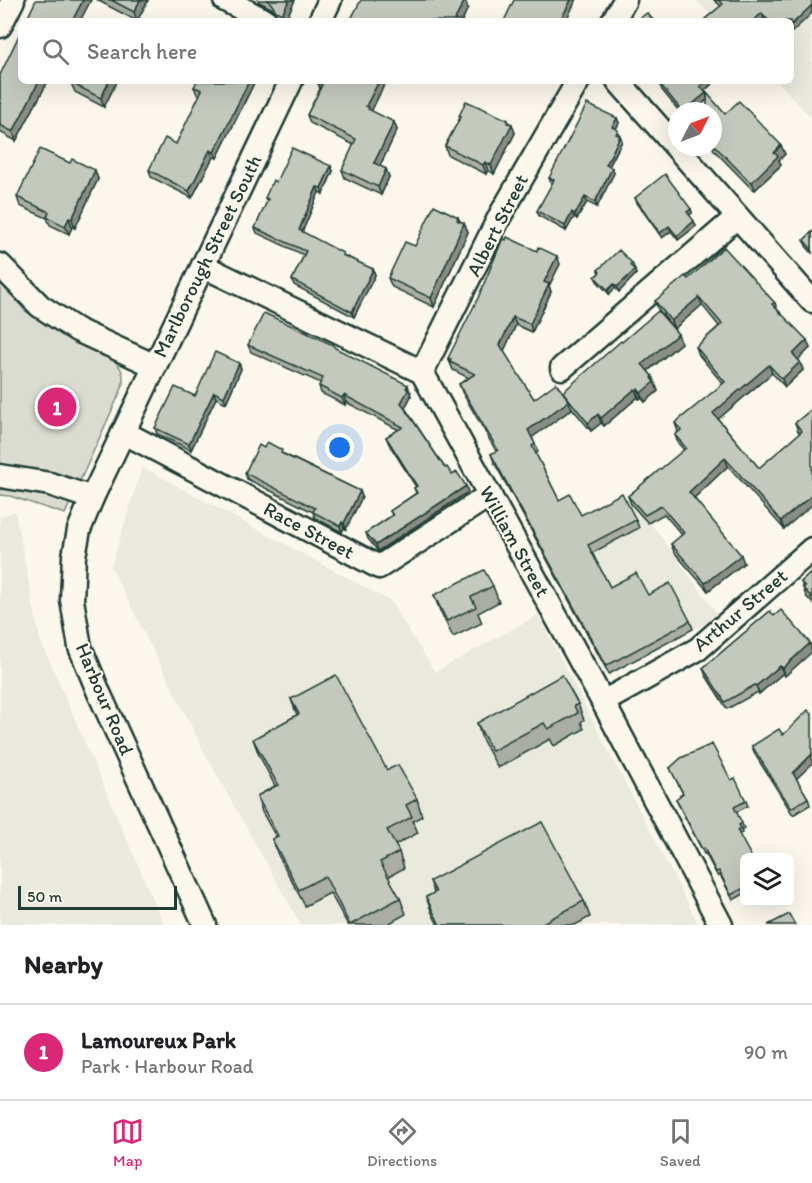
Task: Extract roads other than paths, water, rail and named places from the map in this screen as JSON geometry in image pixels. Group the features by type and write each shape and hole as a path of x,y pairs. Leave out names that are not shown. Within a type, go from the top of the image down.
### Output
{"street":[{"path":"0,26 13,0"},
{"path":"225,0 260,18"},
{"path":"321,18 330,0"},
{"path":"615,18 625,0"},
{"name":"Marlborough Street South","path":"123,432 290,84"},
{"name":"Albert Street","path":"422,372 506,205 576,84"},
{"path":"621,84 812,301"},
{"path":"562,368 737,217"},
{"path":"0,265 40,306 77,330 154,366"},
{"path":"202,266 422,372"},
{"name":"William Street","path":"422,372 603,702 721,925"},
{"name":"Race Street","path":"123,432 379,567 490,495"},
{"name":"Harbour Road","path":"123,432 79,530 74,556 72,600 80,647 205,925"},
{"path":"0,476 50,484 92,498"},
{"name":"Arthur Street","path":"603,702 698,649 812,549"}],"place":[{"name":"Lamoureux Park","path":"57,407"}]}
